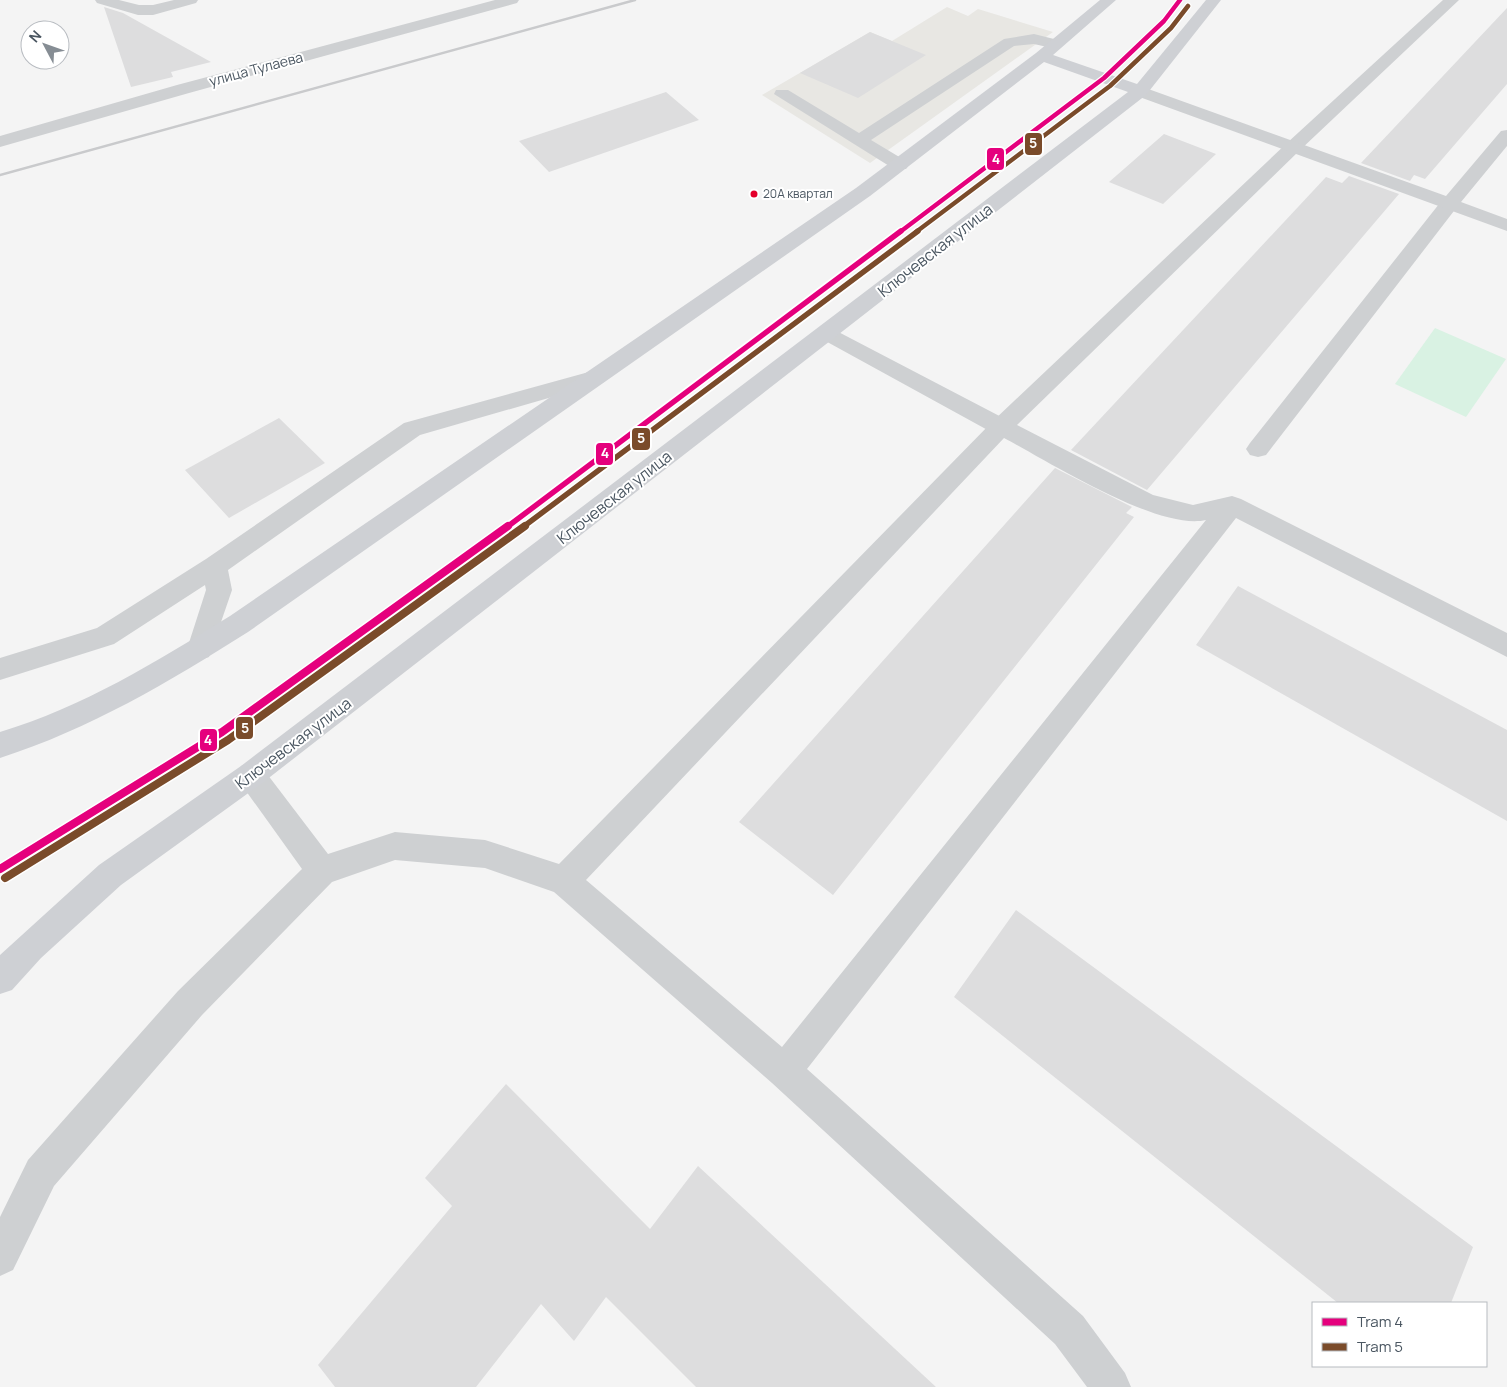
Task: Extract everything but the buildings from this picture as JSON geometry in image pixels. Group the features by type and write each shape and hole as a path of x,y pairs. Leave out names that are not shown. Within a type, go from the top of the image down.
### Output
{"main road":[{"path":"0,745 30,737 143,683 239,624 900,165 1049,50 1110,0"},
{"name":"Ключевская улица","path":"0,978 30,947 110,875 252,775 1140,91 1214,0"},
{"path":"1049,50 1140,91"}],"street":[{"path":"102,0 138,10 153,10 190,0"},
{"name":"улица Тулаева","path":"0,142 183,89 512,0"},
{"path":"564,881 1001,427 1293,147 1452,0"},
{"path":"859,140 1010,42 1034,39 1049,50"},
{"path":"1140,91 1507,224"},
{"path":"782,94 900,165"},
{"path":"1258,449 1450,203 1507,134"},
{"path":"827,333 1001,427 1148,503 1193,514 1232,505 1507,646"},
{"path":"0,669 105,636 215,566 412,429 596,377"},
{"path":"784,1072 1232,505"},
{"path":"200,649 219,590 215,566"},
{"path":"252,775 322,871"},
{"path":"0,1257 41,1173 190,1002 322,871 395,846 484,854 564,881 784,1072 1069,1330 1112,1387"}],"shaded area":[{"path":"947,7 968,16 978,9 1053,32 870,163 762,95 870,32 892,41"}],"green space":[{"path":"1435,328 1506,359 1466,417 1395,384"}],"railway":[{"path":"0,175 635,0"}],"tram line":[{"name":"4","path":"0,869 222,732 463,560 1104,78 1164,21 1180,0"},
{"name":"5","path":"5,878 228,740 469,568 1110,86 1171,28 1188,6"}],"place":[{"name":"20А квартал","path":"754,194"}]}
